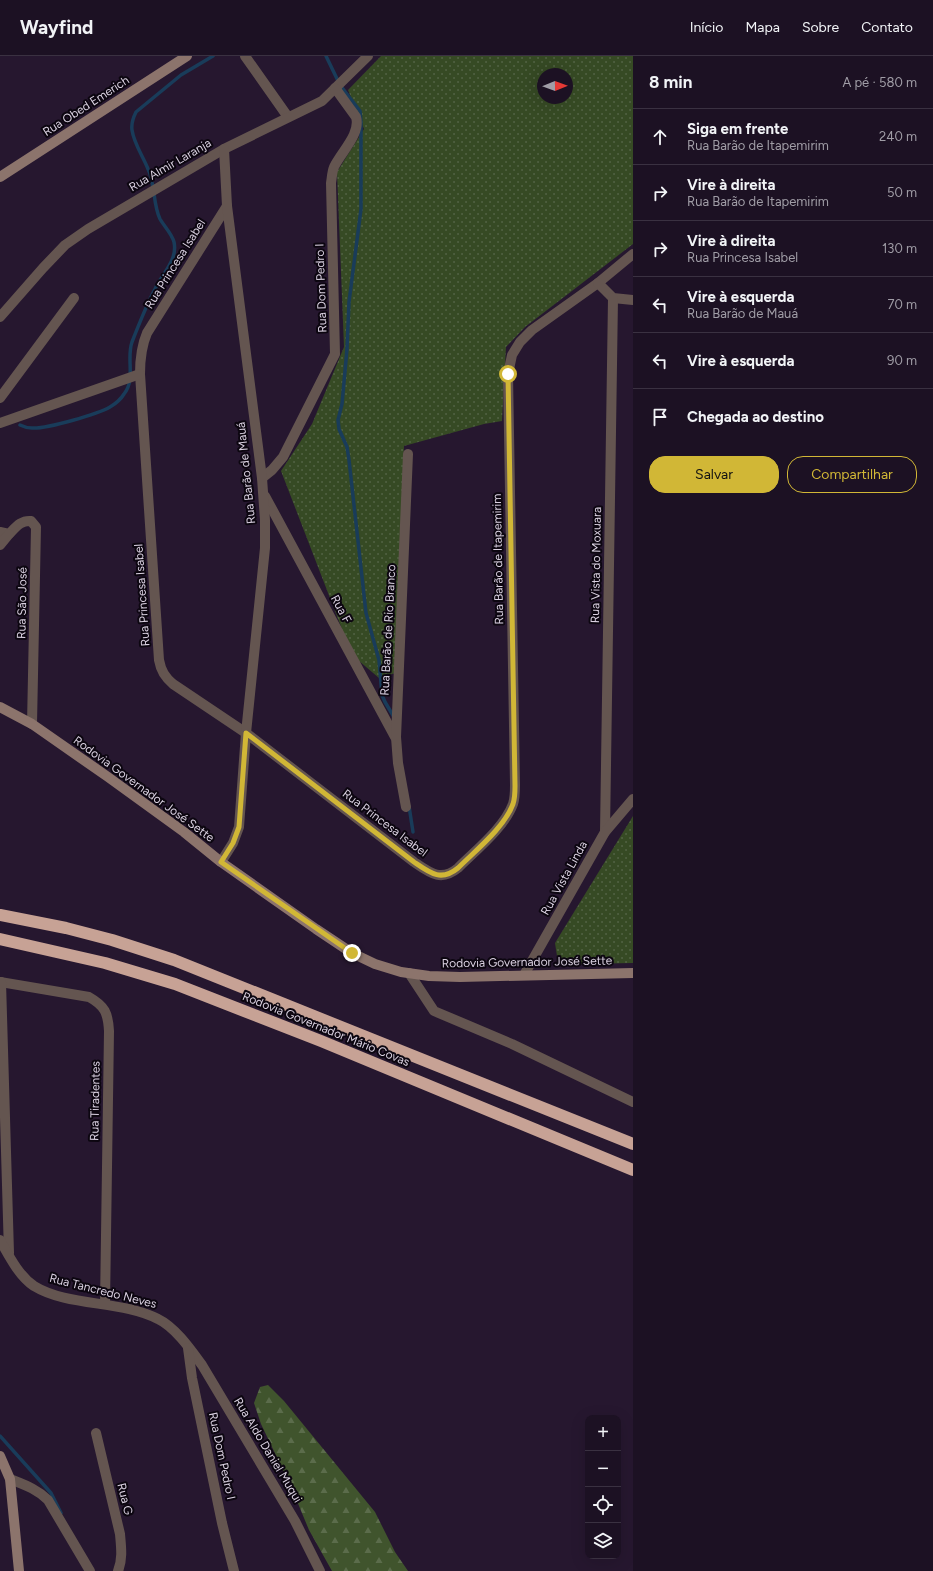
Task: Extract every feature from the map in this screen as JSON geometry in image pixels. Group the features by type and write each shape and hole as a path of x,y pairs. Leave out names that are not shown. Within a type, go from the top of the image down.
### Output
{"highway":[{"name":"Rodovia Governador Mário Covas","path":"0,916 66,928 112,940 174,960 633,1144"},
{"name":"Rodovia Governador Mário Covas","path":"0,939 105,963 175,984 329,1044 633,1170"},
{"path":"610,1160 633,1173"}],"main road":[{"name":"Rua Obed Emerich","path":"0,177 187,56"},
{"name":"Rodovia Governador José Sette","path":"0,707 32,724 184,832 221,862 352,953 374,964 410,973 460,978 633,973"},
{"path":"0,1456 10,1479 19,1571"}],"street":[{"name":"Rua Almir Laranja","path":"0,317 65,245 112,214 224,149 322,101 368,56"},
{"path":"248,57 288,117"},
{"name":"Rua Dom Pedro I","path":"262,478 272,470 283,457 333,362 335,354 336,344 331,183 335,167 355,132 357,121 356,116 335,88"},
{"name":"Rua Barão de Mauá","path":"221,862 233,843 239,827 246,733 265,548 262,478 227,206 224,149"},
{"name":"Rua Princesa Isabel","path":"227,206 147,333 142,347 140,374 159,660 161,670 173,684 246,733 429,873"},
{"name":"Rua Barão de Itapemirim","path":"429,873 438,876 452,874 501,824 508,815 514,802 515,786 508,374 512,356 520,342 532,330 598,283 633,254"},
{"path":"598,283 613,298 633,300"},
{"path":"0,398 74,298"},
{"name":"Rua Vista do Moxuara","path":"605,832 613,298"},
{"path":"0,423 140,374"},
{"name":"Rua Barão de Rio Branco","path":"406,807 398,763 396,737 408,454"},
{"name":"Rua F","path":"263,492 396,737"},
{"name":"Rua São José","path":"5,533 26,520 31,521 36,527 32,724"},
{"path":"0,545 5,533"},
{"name":"Rua Vista Linda","path":"524,975 605,832 633,799"},
{"path":"410,973 434,1011 512,1044 633,1102"},
{"path":"0,982 9,1255"},
{"name":"Rua Tiradentes","path":"0,982 89,997 98,1002 104,1008 108,1019 105,1304"},
{"name":"Rua Tancredo Neves","path":"0,1240 22,1275 34,1286 47,1292 71,1299 105,1304 140,1312 159,1319 188,1346"},
{"name":"Rua Dom Pedro I","path":"188,1346 192,1378 222,1523 234,1571"},
{"name":"Rua Aldo Daniel Muqui","path":"188,1346 202,1365 295,1521 320,1571"},
{"name":"Rua G","path":"96,1433 120,1534 122,1550 118,1571"},
{"path":"10,1479 33,1488 48,1500 90,1571"}],"green space":[{"path":"381,56 633,56 633,244 525,327 506,347 502,421 484,424 404,446 395,673 379,678 352,655 281,471 312,424 344,347 337,172 364,129 348,90"},
{"path":"633,816 633,963 582,964 566,962 557,956 555,943"},
{"path":"268,1385 284,1401 375,1512 395,1552 408,1571 332,1571 309,1530 292,1489 261,1424 254,1403 260,1387"}],"waterway":[{"path":"20,425 29,428 39,428 60,424 104,410 121,398 128,388 130,375 130,348 132,342 152,295 172,261 175,249 173,239 160,219 156,207 150,175 133,135 132,121 136,112 181,75 213,56"},
{"path":"326,56 340,85 360,111 361,209 349,302 347,349 342,404 338,420 339,429 347,447 349,460 366,613 379,660 382,695 394,717"},
{"path":"409,806 413,832"},
{"path":"0,1436 51,1493 61,1513"}],"route":[{"path":"352,953 221,862 237,836 239,827 246,733 414,862 429,873 438,876 452,874 508,815 514,802 515,786 508,374"}]}
